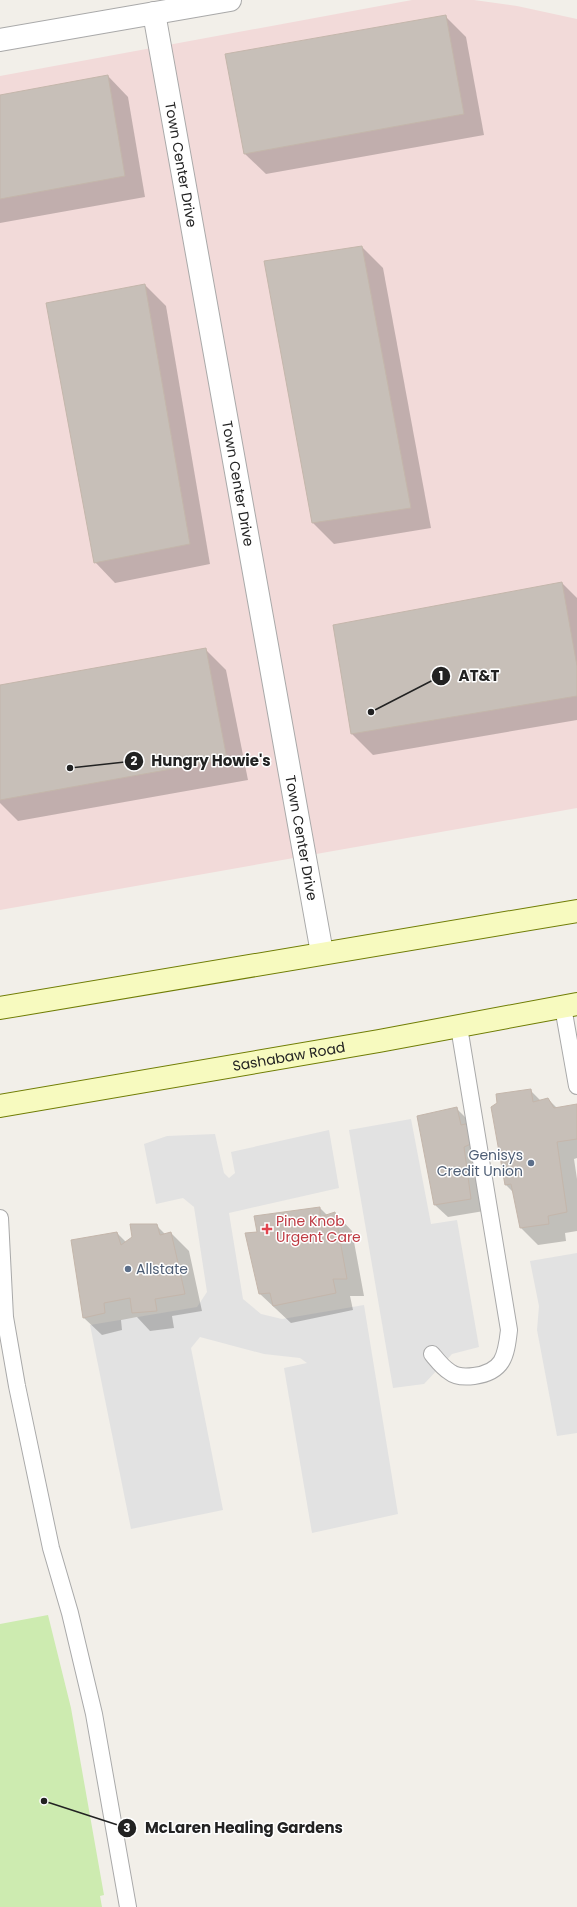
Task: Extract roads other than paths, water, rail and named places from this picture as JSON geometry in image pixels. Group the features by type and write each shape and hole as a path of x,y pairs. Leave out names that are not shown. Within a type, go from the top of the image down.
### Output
{"main road":[{"path":"0,1008 577,911"},
{"path":"0,1020 21,1004"},
{"name":"Sashabaw Road","path":"0,1106 459,1027 570,1005"}],"street":[{"path":"0,40 230,0"},
{"name":"Town Center Drive","path":"154,13 322,953"}],"lane":[{"path":"570,1005 577,1086"},
{"path":"432,1354 450,1372 466,1377 485,1374 498,1367 506,1354 509,1330 459,1027"},
{"path":"0,1218 5,1317 17,1386 51,1548 70,1613 94,1714 128,1907"}],"place":[{"name":"AT&T","path":"371,712"},
{"name":"Hungry Howie's","path":"70,768"},
{"name":"Genisys Credit Union","path":"531,1163"},
{"name":"Pine Knob Urgent Care","path":"267,1229"},
{"name":"Allstate","path":"128,1269"},
{"name":"McLaren Healing Gardens","path":"44,1801"}]}
